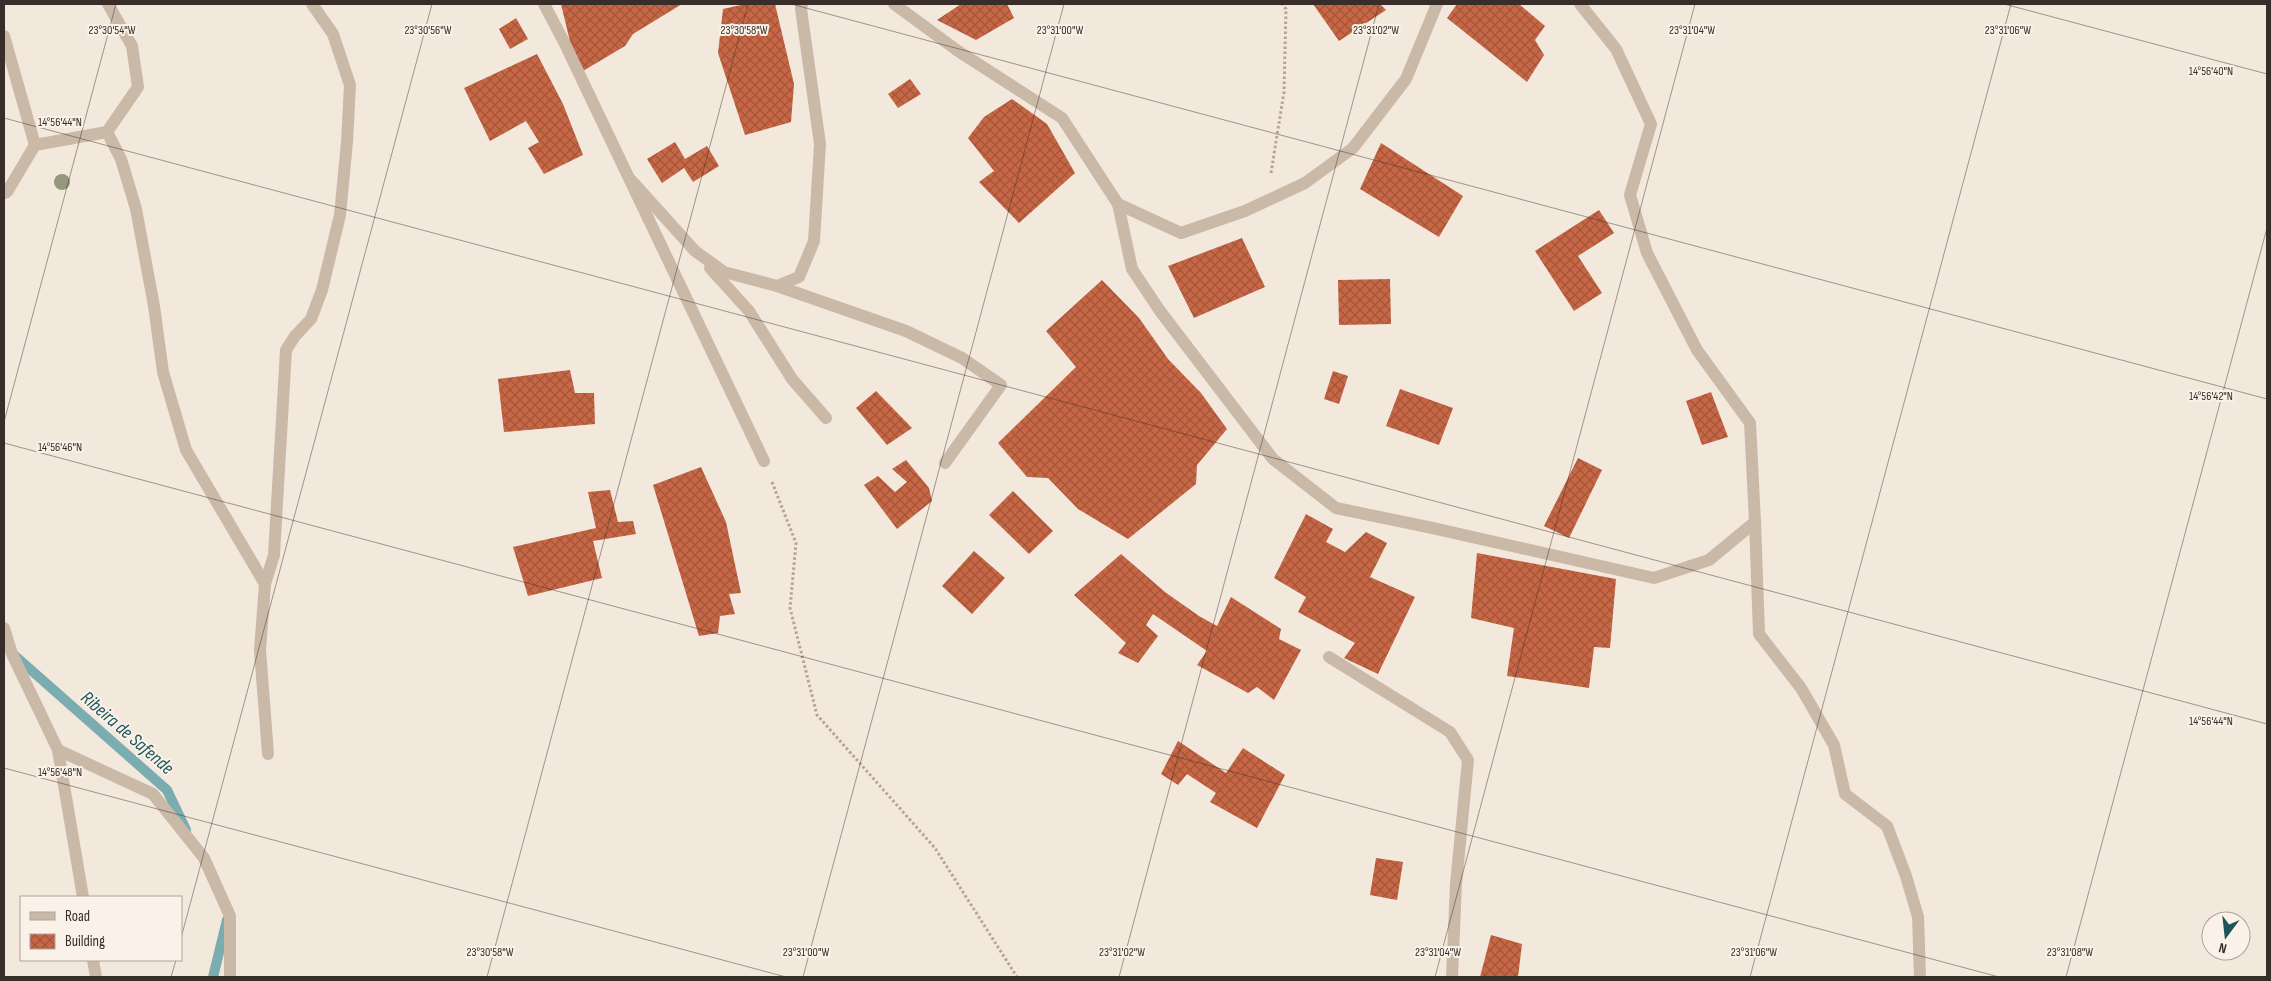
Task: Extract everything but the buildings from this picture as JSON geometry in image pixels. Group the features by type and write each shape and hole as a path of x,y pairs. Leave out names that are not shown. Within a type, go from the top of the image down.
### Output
{"street":[{"path":"35,145 107,132 138,87 132,46 108,4"},
{"path":"268,754 260,650 265,584 274,555 286,350 295,336 311,319 322,290 340,215 347,142 350,85 333,34 312,4"},
{"path":"544,4 564,42 764,461"},
{"path":"777,286 800,277 814,241 820,144 801,9 802,4"},
{"path":"894,4 958,51 1062,118 1118,204 1132,269 1160,312 1273,459 1336,508 1428,526 1654,578 1709,560 1755,522"},
{"path":"1118,204 1181,234 1245,211 1305,183 1353,148 1406,78 1437,4"},
{"path":"1580,4 1616,49 1651,124 1630,195 1648,253 1697,350 1750,423 1759,634 1801,688 1834,745 1845,794 1887,826 1906,876 1918,917 1920,977"},
{"path":"4,36 35,145 7,192 4,192"},
{"path":"107,132 121,159 136,209 154,306 163,372 186,450 265,584"},
{"path":"625,173 749,311 792,379 826,418"},
{"path":"695,251 724,272 777,286 906,330 962,358 1001,385 945,463"},
{"path":"4,628 12,654 58,750 83,896"},
{"path":"1329,657 1450,732 1468,760 1456,884 1452,977"},
{"path":"58,750 153,794 204,858 230,916 230,977"},
{"path":"93,961 96,977"}],"path":[{"path":"1266,201 1284,92 1286,9 1282,4"},
{"path":"764,461 796,543 790,608 817,715 935,848 1016,977"}],"waterway":[{"name":"Ribeira de Safende","path":"14,655 167,790 186,830"},
{"name":"Ribeira de Safende","path":"213,977 227,920"}]}
